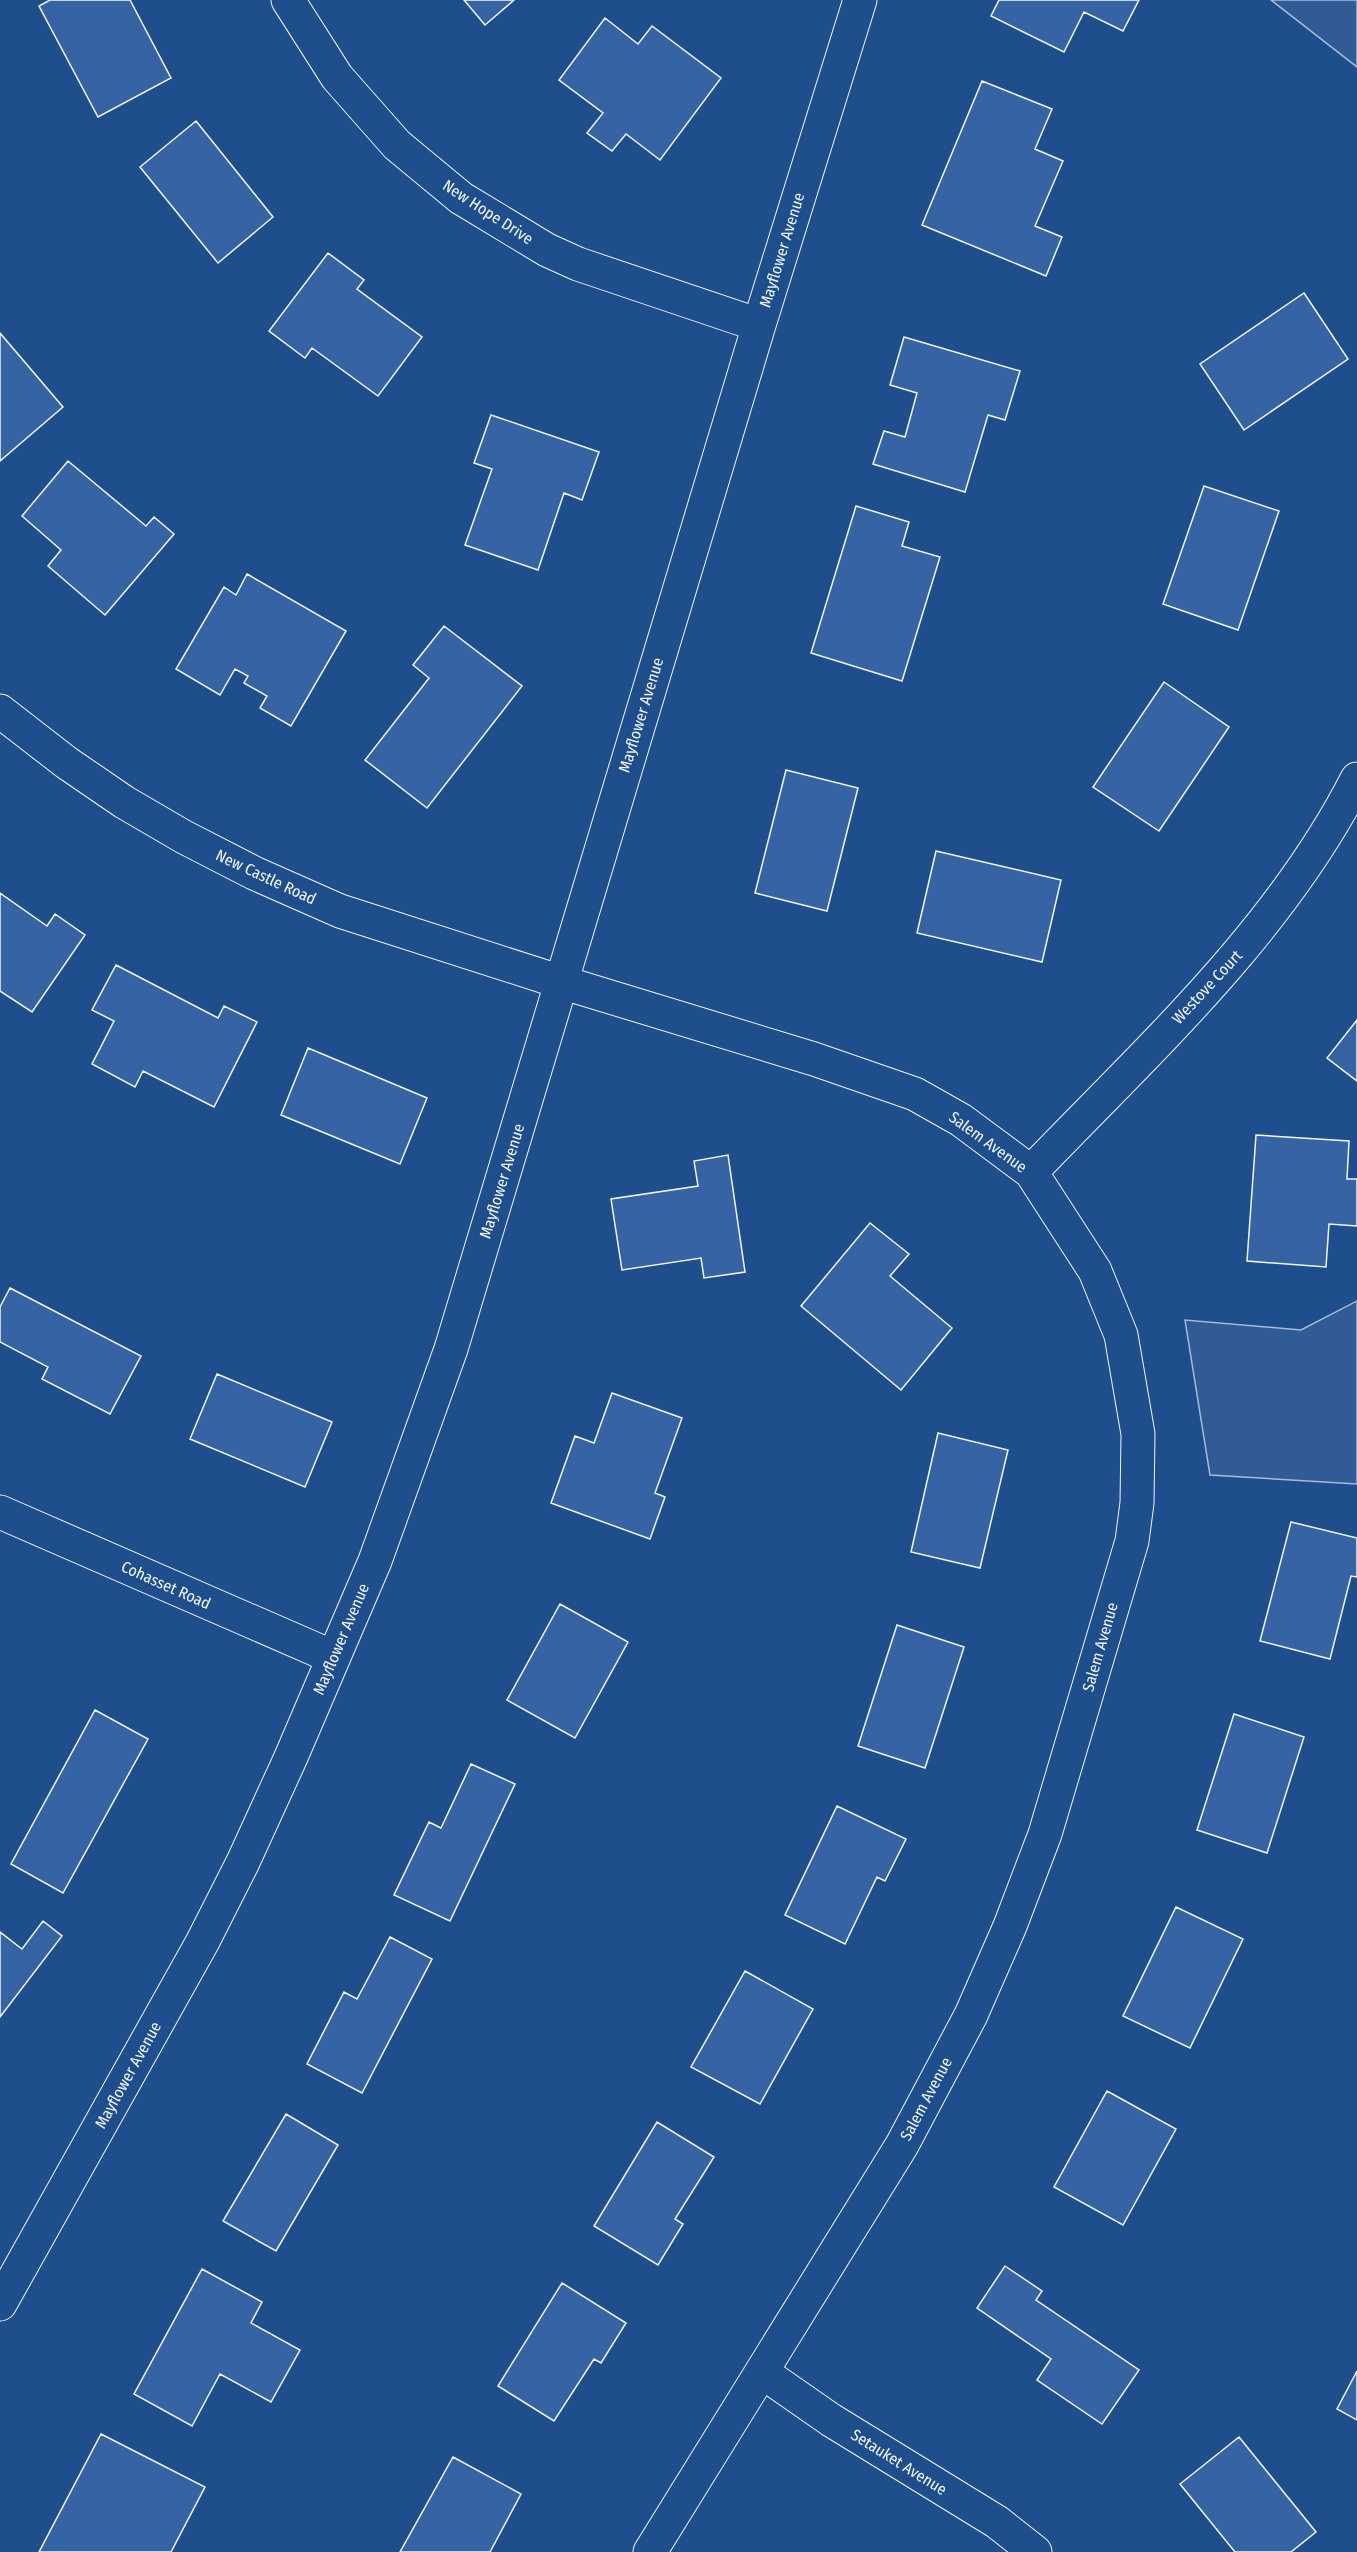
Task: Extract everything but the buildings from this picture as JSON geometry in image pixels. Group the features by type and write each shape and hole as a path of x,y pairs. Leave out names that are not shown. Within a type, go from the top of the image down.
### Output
{"street":[{"name":"New Hope Drive","path":"288,0 337,77 397,145 461,198 547,250 578,264 759,325"},
{"name":"Mayflower Avenue","path":"2,2296 208,1931 291,1757 375,1561 451,1349 759,325 860,0"},
{"name":"New Castle Road","path":"0,711 124,802 254,873 340,911 561,982"},
{"name":"Westove Court","path":"1031,1172 1239,954 1305,864 1357,779"},
{"name":"Salem Avenue","path":"561,982 814,1059 915,1094 961,1120 1031,1172 1095,1271 1121,1335 1138,1434 1137,1503 1132,1541 1045,1834 1006,1936 971,2015 902,2145 650,2552"},
{"name":"Cohasset Road","path":"0,1512 333,1657"},
{"name":"Setauket Avenue","path":"762,2372 831,2420 997,2522 1035,2552"}],"shaded area":[{"path":"1271,0 1357,0 1357,67"},
{"path":"1357,1301 1357,1484 1210,1475 1185,1320 1301,1330"}]}
